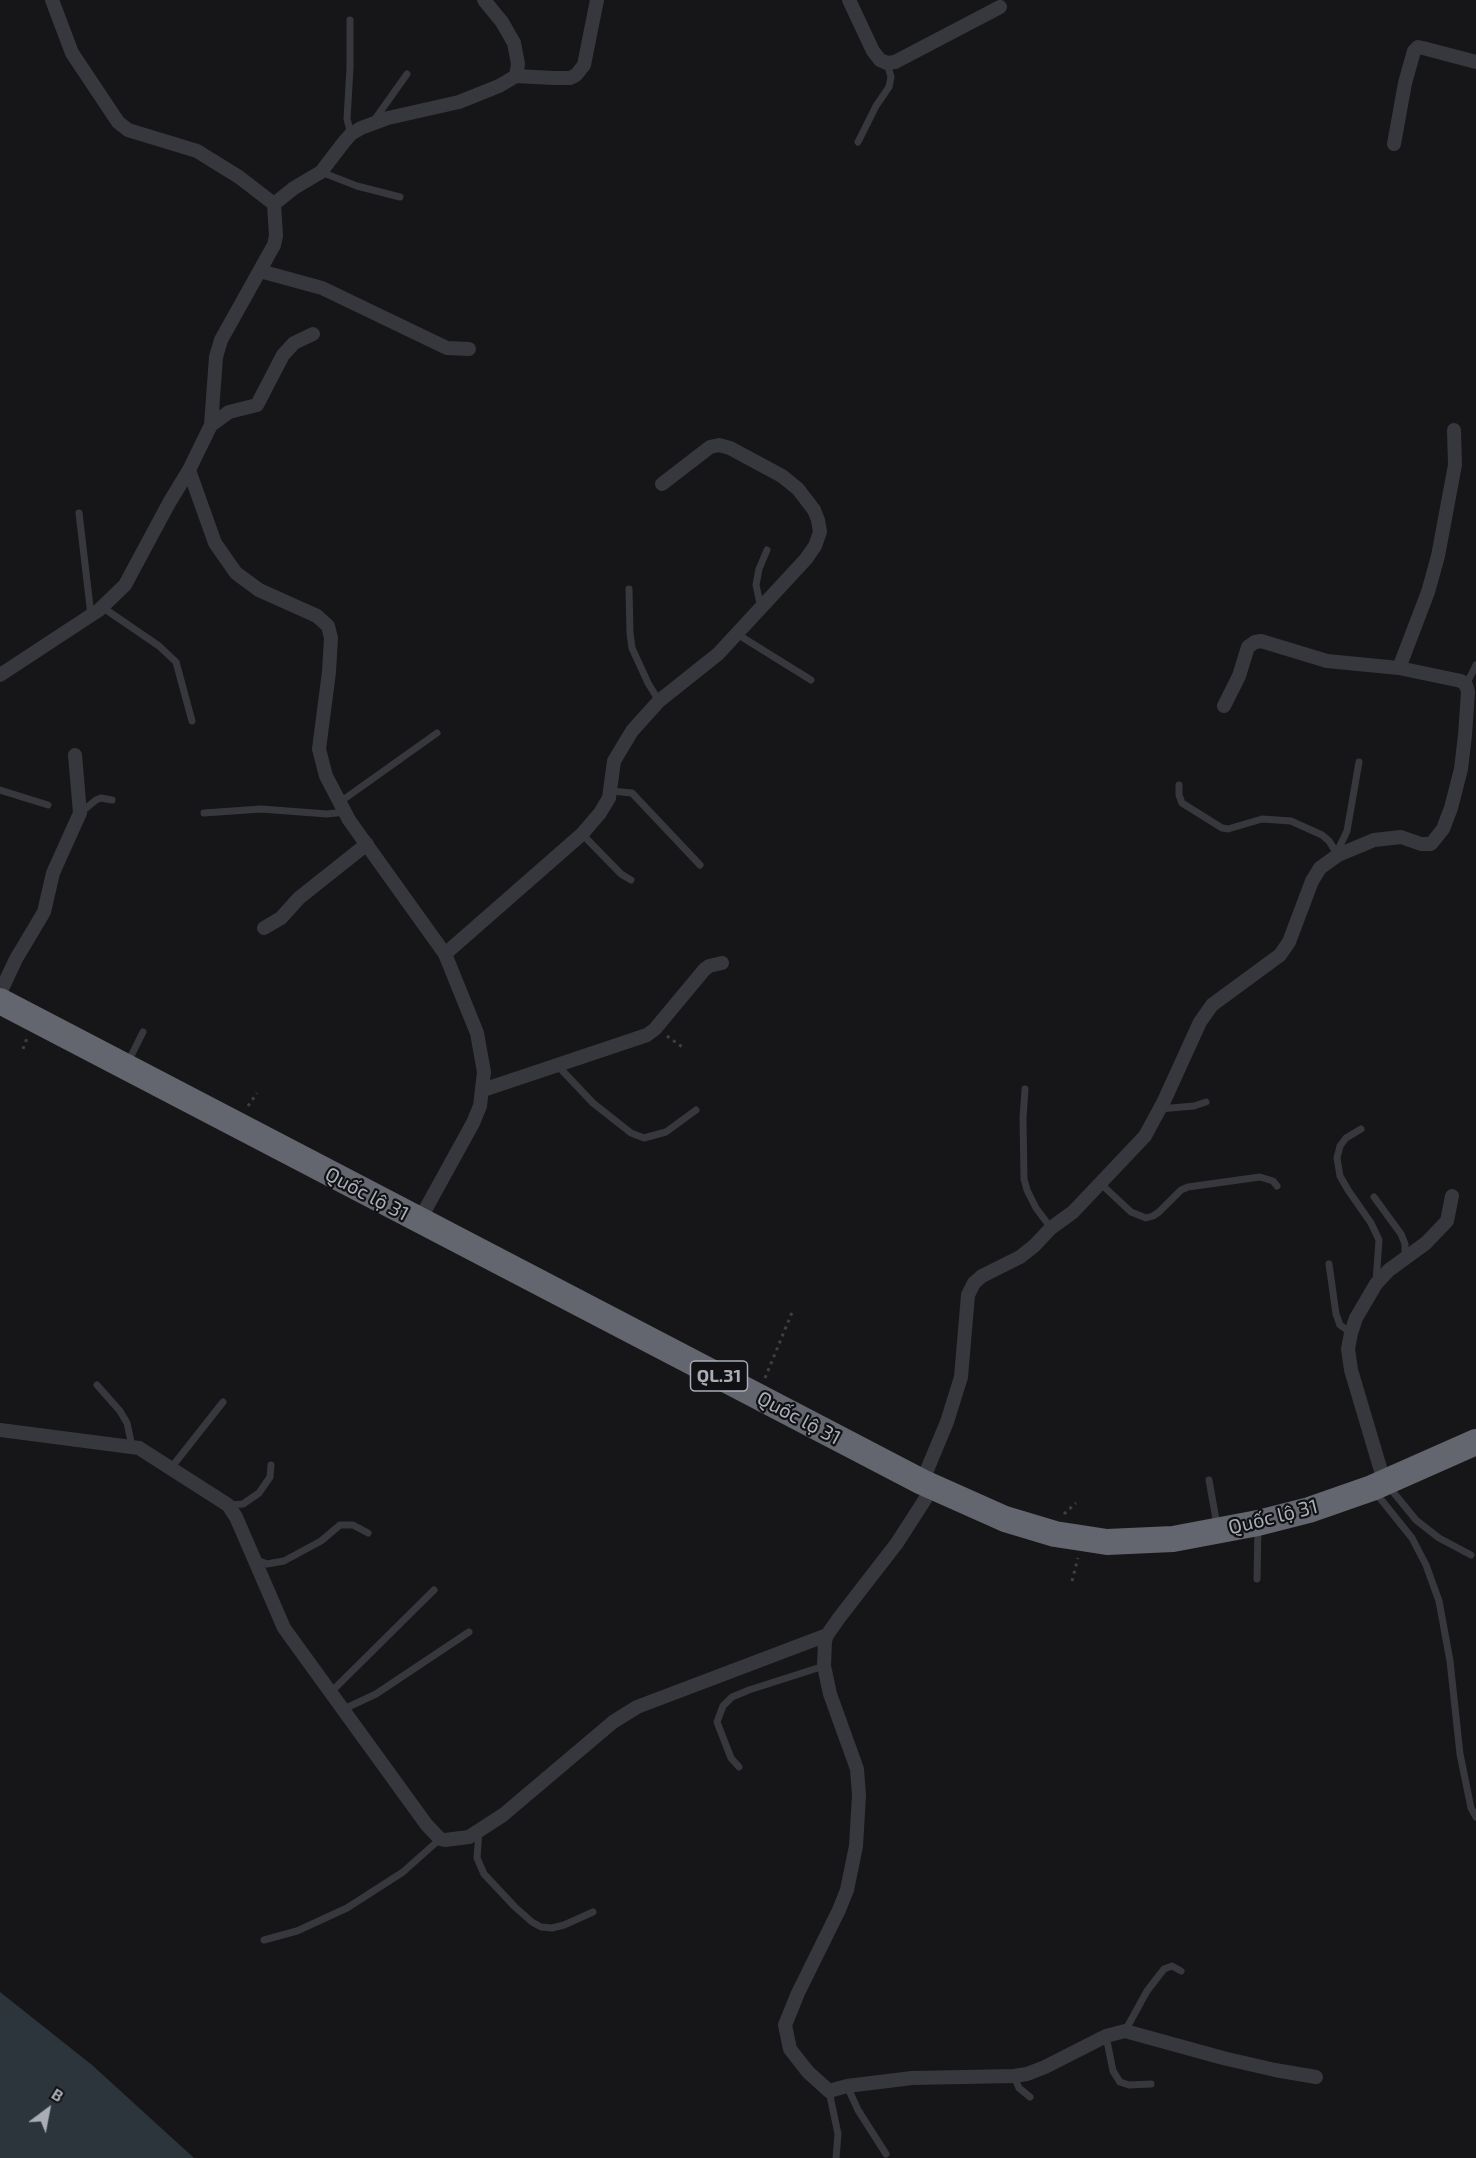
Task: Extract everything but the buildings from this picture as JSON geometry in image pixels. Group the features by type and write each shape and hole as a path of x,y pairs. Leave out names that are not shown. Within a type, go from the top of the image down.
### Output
{"highway":[{"name":"Quốc lộ 31","path":"0,1001 927,1484 1005,1519 1055,1534 1107,1542 1173,1539 1258,1523 1309,1510 1378,1484 1476,1442"}],"street":[{"path":"0,675 96,611 125,585 189,470 211,425 216,357 221,340 274,245 276,236 274,204 234,173 197,151 128,130 118,122 72,53 52,0"},
{"path":"484,0 502,22 514,43 518,64 516,76"},
{"path":"274,204 294,188 321,172 351,134 373,122 459,102 498,87 516,76 570,78 576,75 584,65 597,0"},
{"path":"849,0 873,51 880,60 886,63 895,62 1000,7"},
{"path":"1394,144 1405,83 1414,51 1423,48 1476,62"},
{"path":"260,271 322,288 447,348 469,349"},
{"path":"211,425 229,412 257,405 283,355 294,343 313,334"},
{"path":"1399,668 1428,592 1438,556 1455,465 1454,430"},
{"path":"445,954 582,834 600,813 611,791 614,761 632,731 659,701 718,654 737,634 807,559 820,532 814,510 798,489 782,476 730,448 719,445 710,447 662,484"},
{"path":"189,470 215,543 236,573 259,590 317,616 328,626 331,638 329,672 320,748 326,776 342,807 445,954 477,1033 483,1062 483,1090 480,1106 419,1221"},
{"path":"1224,706 1239,676 1248,647 1261,641 1327,662 1399,668 1452,677 1466,685 1468,692 1461,770 1451,808 1436,840 1431,844 1421,844 1401,837 1374,840 1337,853 1320,868 1312,880 1289,942 1280,955 1212,1005 1200,1022 1145,1136 1073,1212 1051,1228 1020,1257 982,1276 974,1283 968,1295 961,1377 927,1484 897,1543 827,1635 824,1666 830,1694 857,1769 859,1795 856,1846 847,1890 785,2025 790,2049 808,2072 829,2091 847,2086 912,2078 1014,2076 1034,2072 1106,2036 1125,2031 1223,2058 1316,2077"},
{"path":"0,993 16,959 44,912 53,873 80,813 75,754"},
{"path":"264,928 281,918 299,898 367,844"},
{"path":"483,1090 636,1041 656,1029 704,970 709,966 722,963"},
{"path":"1378,1484 1351,1370 1348,1349 1351,1333 1356,1318 1376,1284 1389,1270 1426,1243 1447,1221 1452,1196"},
{"path":"0,1430 132,1446 228,1505 233,1511 284,1628 419,1814 440,1839 455,1840 479,1832 503,1815 613,1722 637,1707 827,1635"}],"lane":[{"path":"350,20 347,119 351,134"},
{"path":"858,142 876,106 889,87 891,77 886,63"},
{"path":"373,122 407,74"},
{"path":"321,172 357,186 400,197"},
{"path":"79,513 96,611 159,646 176,662 192,720"},
{"path":"761,608 756,585 759,569 767,550"},
{"path":"629,589 632,648 659,701"},
{"path":"737,634 812,680"},
{"path":"1466,685 1476,665"},
{"path":"204,813 261,809 327,814 342,807 437,733"},
{"path":"1337,853 1347,831 1359,762"},
{"path":"1179,784 1182,803 1222,828 1228,829 1262,819 1291,821 1322,835 1337,853"},
{"path":"0,790 48,805"},
{"path":"611,791 632,793 700,865"},
{"path":"80,813 96,800 101,798 112,800"},
{"path":"582,834 621,874 631,880"},
{"path":"125,1067 144,1032"},
{"path":"557,1065 593,1103 632,1133 644,1138 666,1132 696,1110"},
{"path":"1025,1089 1024,1179 1036,1208 1051,1228"},
{"path":"1159,1109 1186,1107 1206,1102"},
{"path":"1361,1129 1346,1138 1340,1146 1337,1158 1340,1176 1371,1222 1379,1240 1376,1284"},
{"path":"1101,1184 1131,1212 1146,1218 1159,1212 1181,1190 1188,1187 1260,1177 1273,1181 1277,1186"},
{"path":"1374,1197 1401,1234 1404,1240 1405,1258"},
{"path":"1329,1264 1336,1314 1340,1325 1351,1333"},
{"path":"97,1385 124,1417 130,1431 132,1446"},
{"path":"171,1468 223,1402"},
{"path":"228,1505 243,1504 259,1493 270,1477 271,1465"},
{"path":"1209,1480 1218,1531"},
{"path":"1378,1484 1439,1538 1471,1555"},
{"path":"1378,1484 1426,1564 1439,1601 1450,1661 1460,1754 1471,1808 1476,1817"},
{"path":"1257,1579 1258,1523"},
{"path":"254,1559 267,1564 284,1561 321,1541 340,1525 353,1525 368,1533"},
{"path":"331,1692 434,1590"},
{"path":"344,1709 376,1694 469,1632"},
{"path":"739,1767 731,1758 717,1722 723,1706 732,1697 750,1689 824,1666"},
{"path":"479,1832 477,1858 484,1874 514,1907 532,1922 541,1927 552,1928 593,1912"},
{"path":"264,1940 297,1931 356,1902 404,1872 440,1839"},
{"path":"1125,2031 1147,1990 1159,1974 1169,1966 1181,1971"},
{"path":"1106,2036 1113,2071 1120,2082 1129,2085 1151,2084"},
{"path":"1014,2076 1019,2088 1030,2097"},
{"path":"847,2086 858,2110 886,2154"},
{"path":"829,2091 838,2134 837,2158"}],"path":[{"path":"656,1029 685,1048"},
{"path":"758,1396 793,1310"}],"shaded area":[{"path":"0,1992 92,2065 194,2158 0,2158"}]}
